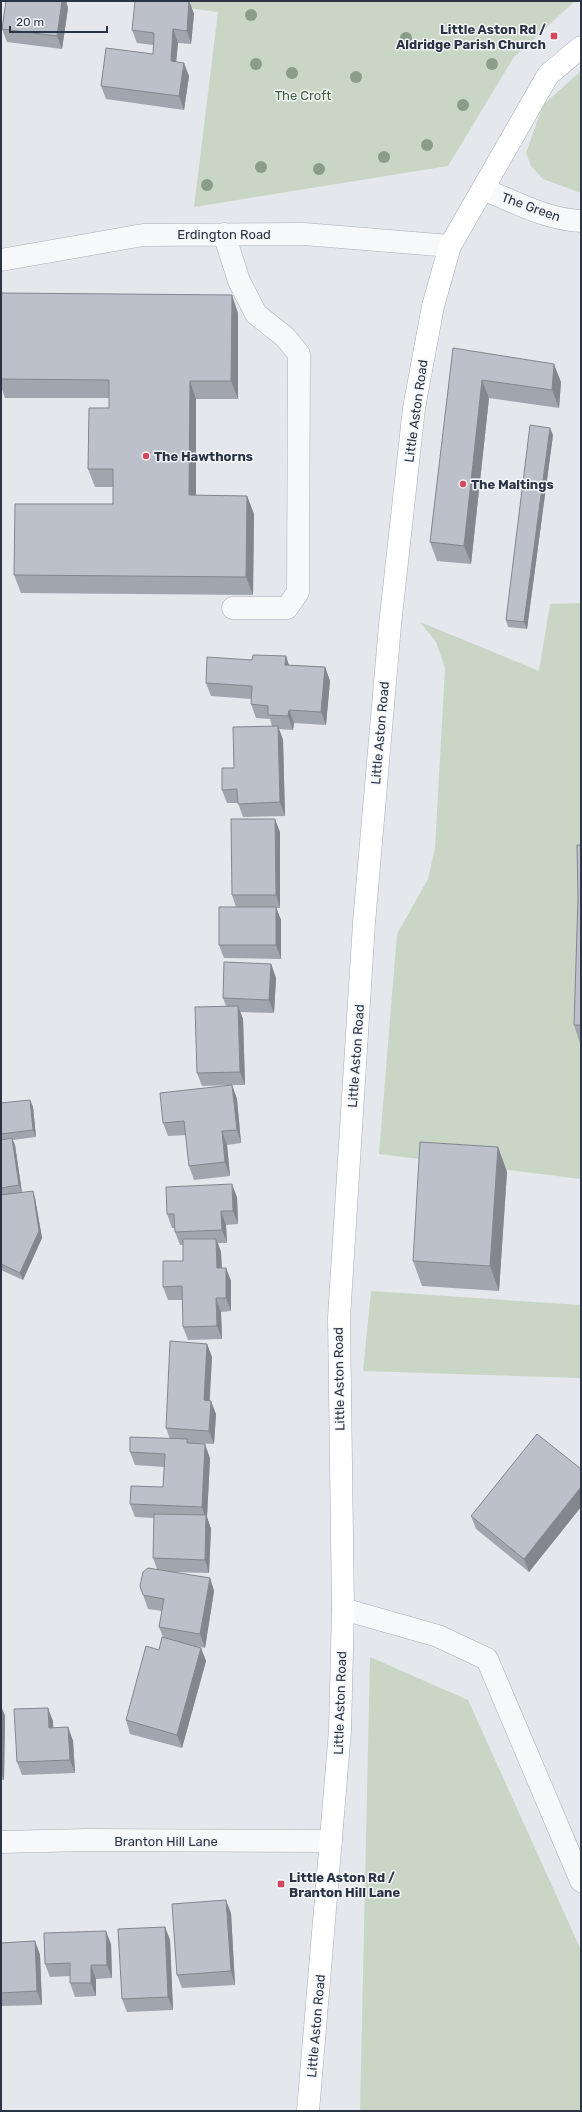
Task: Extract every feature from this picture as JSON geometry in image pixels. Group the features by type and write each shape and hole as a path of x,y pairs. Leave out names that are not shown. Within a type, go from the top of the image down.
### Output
{"main road":[{"name":"Little Aston Road","path":"308,2111 340,1732 344,1609 339,1318 365,915 390,625 414,408 433,306 450,246 548,75 581,47"}],"street":[{"name":"The Green","path":"483,189 550,215 581,221"},
{"path":"224,234 239,281 256,314 285,337 299,354 298,592 287,608 233,608"},
{"name":"Erdington Road","path":"1,260 143,235 304,234 450,246"},
{"path":"344,1609 438,1636 487,1658 581,1881"},
{"name":"Branton Hill Lane","path":"1,1842 87,1840 331,1841"}],"green space":[{"name":"The Croft","path":"133,1 575,1 514,57 448,166 194,207 218,12"},
{"path":"581,71 581,193 543,179 531,166 526,153 543,105"},
{"path":"581,603 581,1179 379,1154 397,934 428,879 435,848 445,668 436,642 420,622 539,671 550,604"},
{"path":"371,1291 581,1305 581,1378 363,1371"},
{"path":"370,1657 468,1700 581,1950 581,2111 360,2111"}],"building":[{"path":"6,1 62,1 57,36 2,29"},
{"path":"135,1 189,1 187,31 173,29 171,61 184,63 179,96 101,86 106,48 153,54 154,33 132,30"},
{"name":"The Hawthorns","path":"1,293 232,295 231,381 190,381 189,495 247,496 246,577 14,575 15,504 113,504 113,469 88,469 89,408 109,408 109,380 1,379"},
{"path":"453,348 554,364 552,390 482,380 464,546 430,542"},
{"path":"530,425 550,428 524,622 506,620"},
{"path":"253,655 286,656 285,665 325,667 321,712 289,710 288,716 268,715 268,706 251,704 252,686 206,683 207,657 252,660"},
{"path":"278,726 280,802 238,804 237,789 222,790 222,768 234,768 233,727"},
{"path":"231,819 275,819 276,895 232,895"},
{"path":"577,845 581,845 581,1025 574,1025 578,899"},
{"path":"219,907 276,907 276,945 219,945"},
{"path":"224,962 271,964 269,1000 223,998"},
{"path":"238,1006 240,1072 197,1073 195,1007"},
{"path":"232,1085 237,1130 222,1131 225,1162 189,1166 184,1121 163,1123 160,1093"},
{"path":"30,1100 33,1130 1,1134 1,1103"},
{"path":"12,1138 19,1185 1,1188 1,1140"},
{"path":"420,1142 498,1147 490,1266 413,1261"},
{"path":"232,1184 233,1211 221,1211 222,1230 175,1232 174,1214 167,1214 166,1187"},
{"path":"33,1191 39,1231 20,1273 1,1264 1,1195"},
{"path":"183,1239 216,1239 217,1268 226,1268 226,1298 216,1298 217,1326 183,1327 182,1286 163,1287 163,1261 183,1261"},
{"path":"170,1341 207,1344 204,1400 211,1401 209,1431 166,1428"},
{"path":"537,1434 581,1469 581,1487 524,1559 471,1516"},
{"path":"130,1437 187,1439 187,1443 205,1444 202,1507 130,1504 131,1486 163,1487 165,1454 130,1452"},
{"path":"154,1514 206,1515 205,1560 153,1558"},
{"path":"148,1568 210,1578 200,1634 159,1627 164,1599 143,1595 140,1586 143,1572"},
{"path":"162,1637 201,1648 177,1735 126,1720 146,1646 159,1650"},
{"path":"48,1708 49,1728 68,1727 70,1760 17,1762 14,1709"},
{"path":"226,1900 231,1971 177,1975 172,1904"},
{"path":"165,1927 168,1997 122,1999 118,1929"},
{"path":"106,1931 107,1965 91,1965 91,1983 70,1983 70,1963 45,1964 44,1933"},
{"path":"35,1941 37,1991 1,1993 1,1943"}],"place":[{"name":"Little Aston Rd / Aldridge Parish Church","path":"554,36"},
{"name":"The Hawthorns","path":"146,456"},
{"name":"The Maltings","path":"463,484"},
{"name":"Little Aston Rd / Branton Hill Lane","path":"281,1884"}]}
